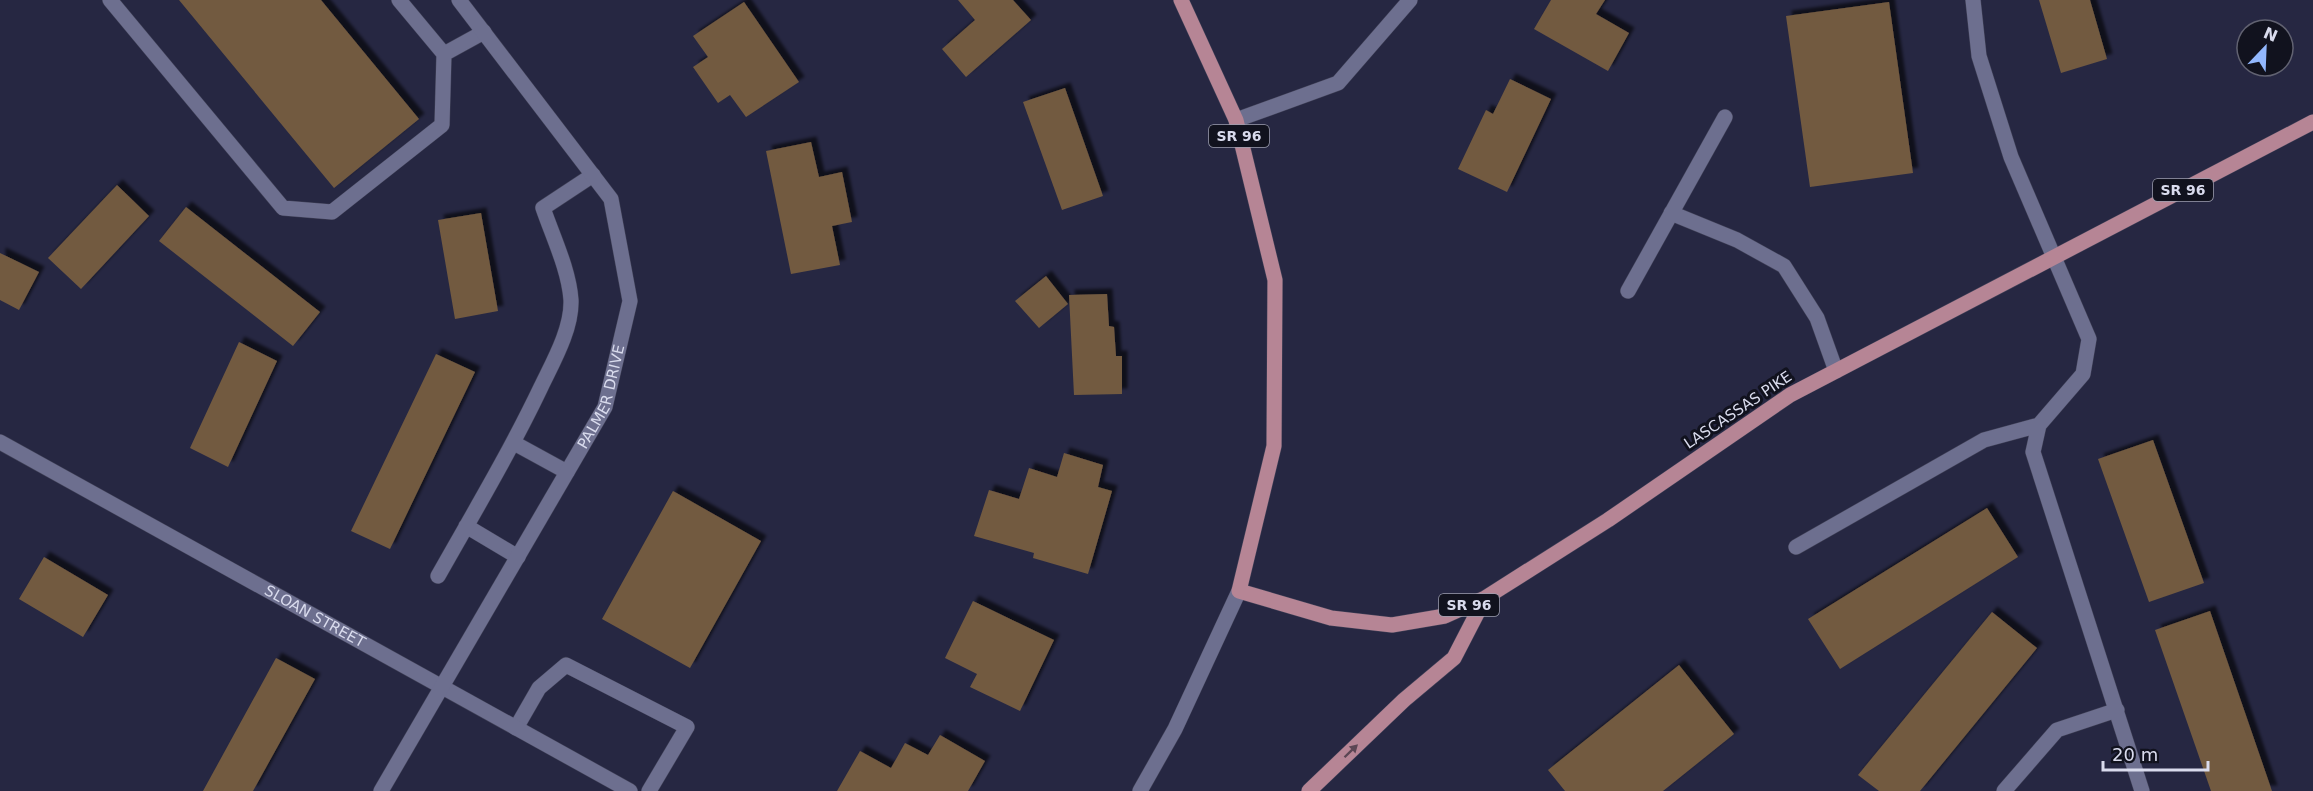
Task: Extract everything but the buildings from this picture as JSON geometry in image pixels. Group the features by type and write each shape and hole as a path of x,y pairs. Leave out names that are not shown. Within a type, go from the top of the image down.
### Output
{"main road":[{"name":"SR 96","path":"1181,0 1236,120 1275,280 1274,446 1239,591"},
{"name":"LASCASSAS PIKE","path":"1239,591 1331,618 1392,625 1445,616 1485,598 1608,520 1790,395 2313,122"},
{"path":"1309,791 1404,700 1454,658 1485,598"}],"street":[{"path":"110,0 284,207 332,212 442,125 444,54 399,0"},
{"name":"PALMER DRIVE","path":"381,791 605,408 630,301 611,200 459,0"},
{"path":"1236,120 1338,83 1410,0"},
{"path":"1796,547 1984,440 2039,424 2058,406 2083,374 2089,339 2052,258 2011,158 1983,67 1973,0"},
{"path":"444,54 484,32"},
{"path":"1628,291 1725,117"},
{"path":"438,576 514,443 553,361 566,326 571,301 561,259 543,208 592,175"},
{"path":"1671,213 1737,240 1784,266 1817,318 1836,371"},
{"path":"2039,424 2033,452 2142,791"},
{"name":"SLOAN STREET","path":"0,442 630,791"},
{"path":"514,443 567,472"},
{"path":"466,526 518,557"},
{"path":"1140,791 1176,729 1239,591"},
{"path":"516,728 539,688 566,665 687,727 650,791"},
{"path":"2004,791 2057,730 2117,710"}]}
